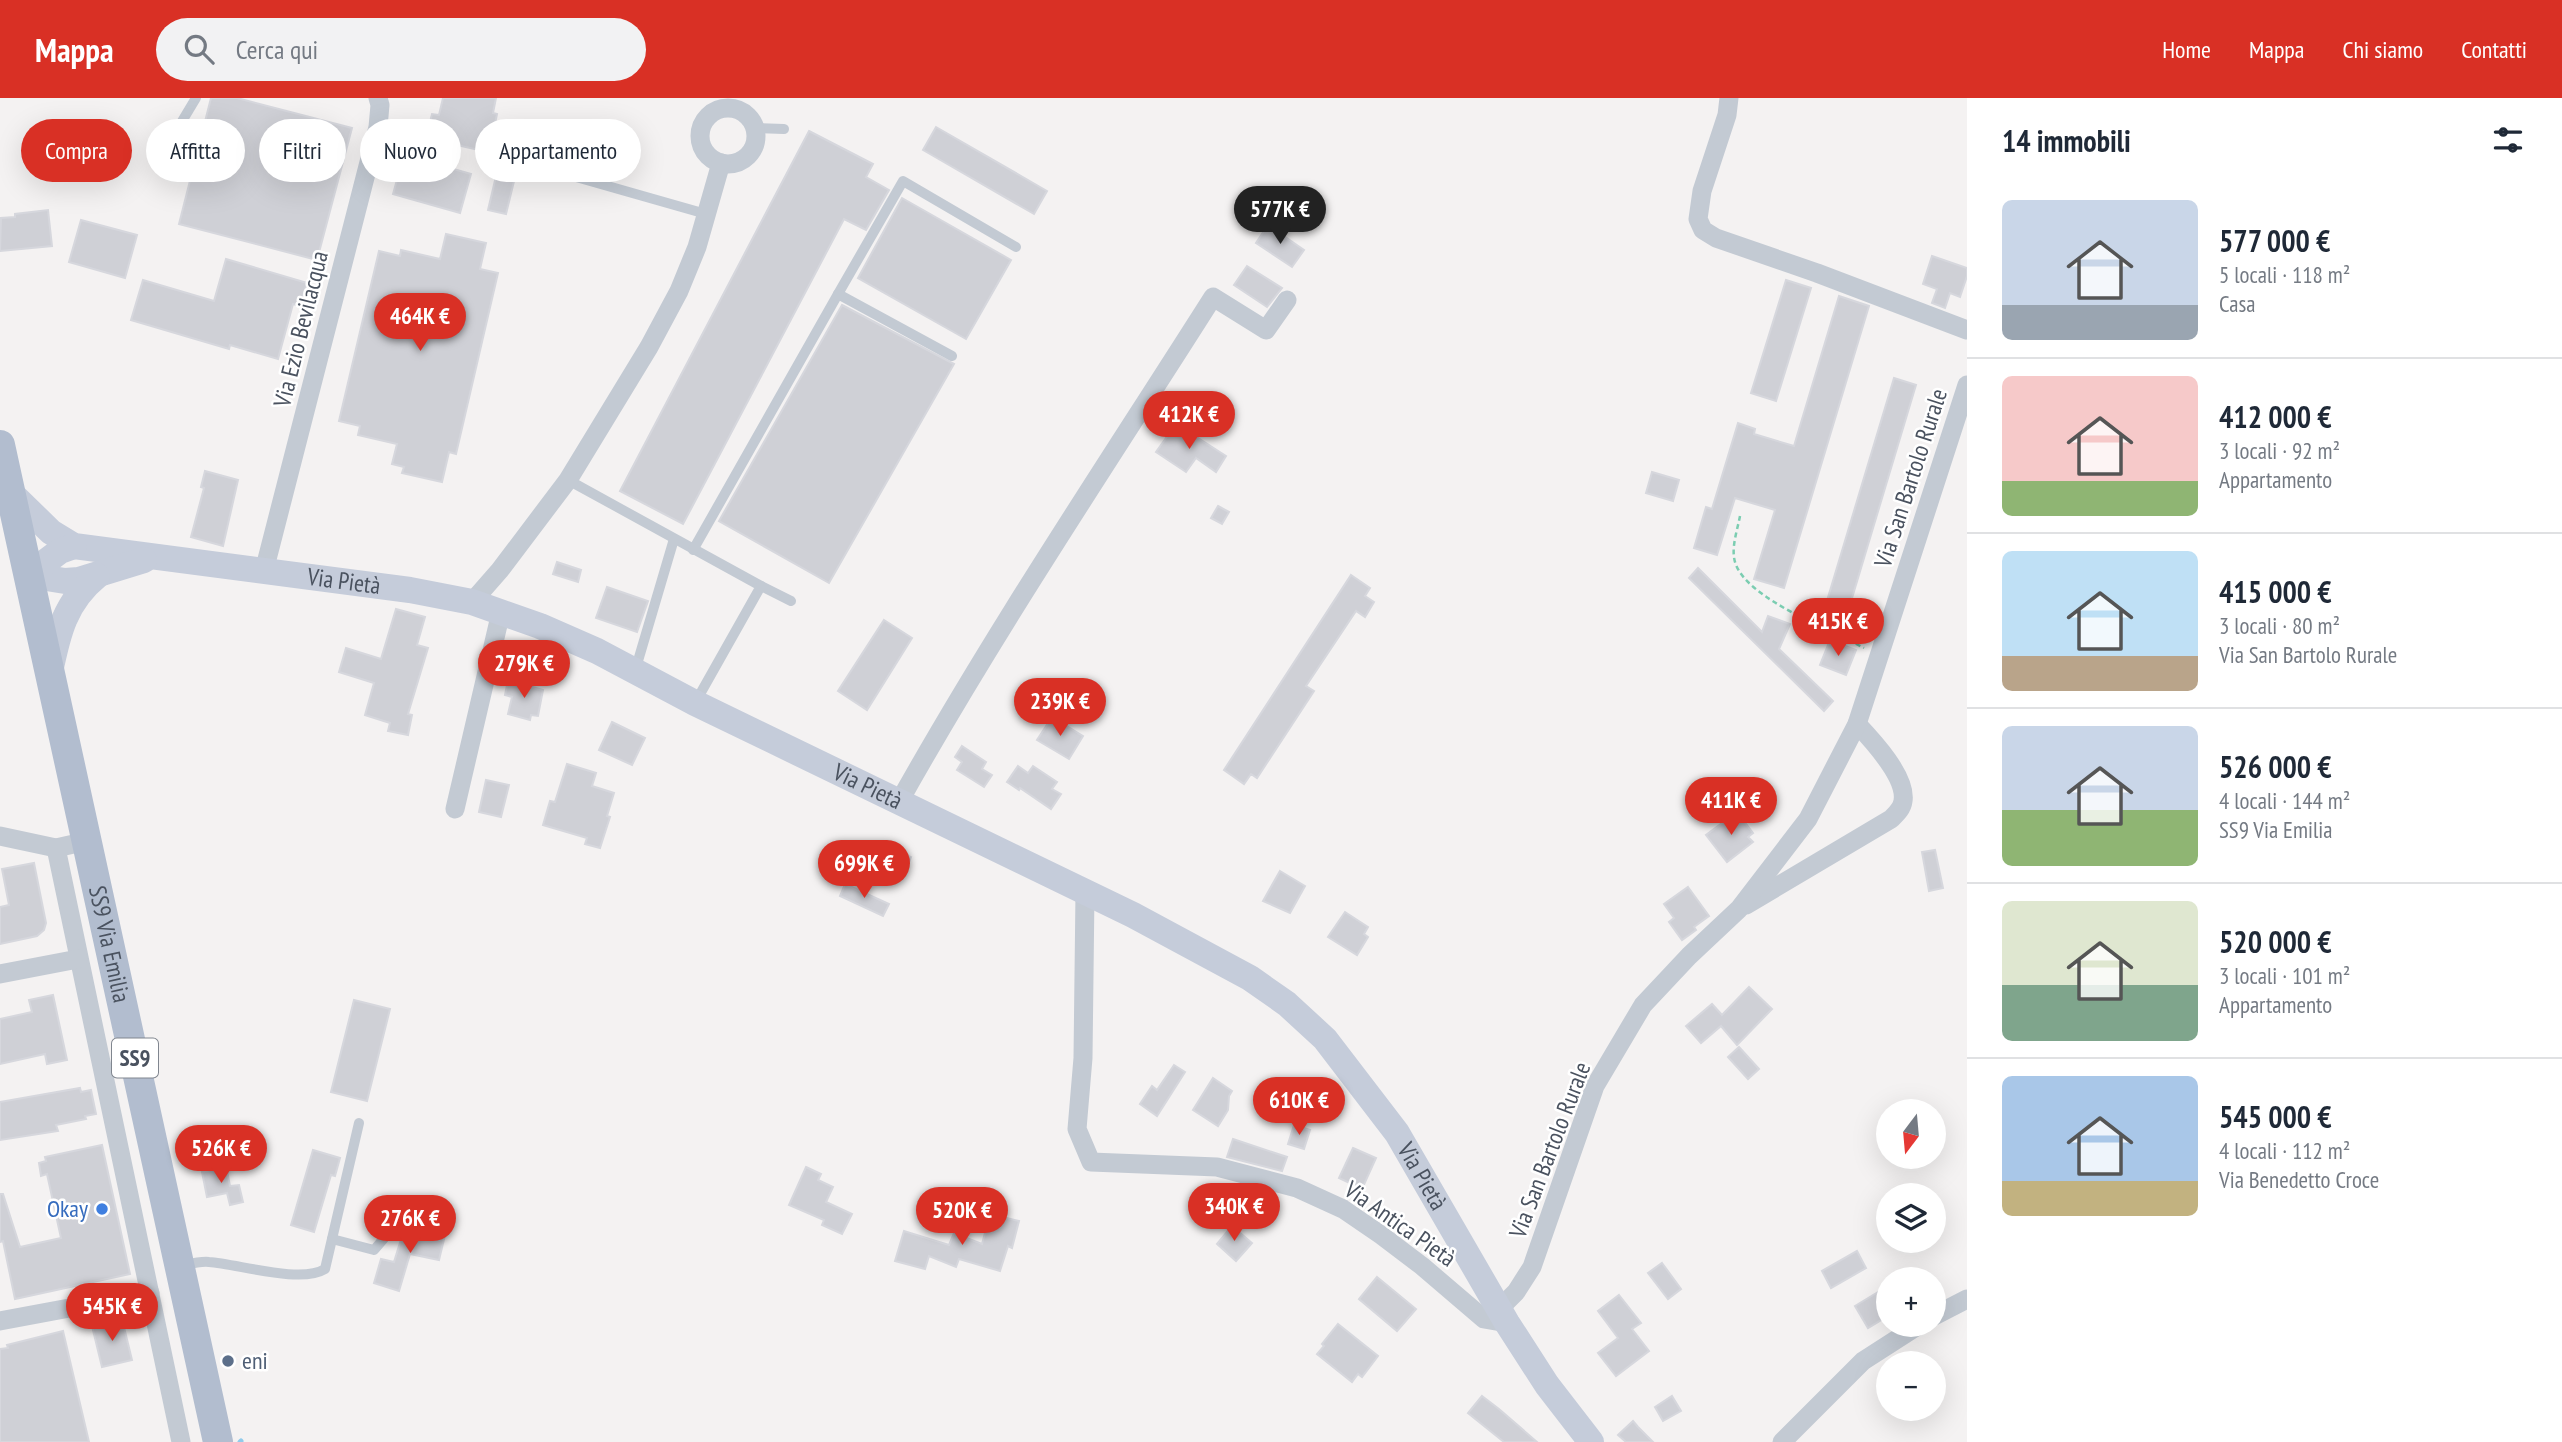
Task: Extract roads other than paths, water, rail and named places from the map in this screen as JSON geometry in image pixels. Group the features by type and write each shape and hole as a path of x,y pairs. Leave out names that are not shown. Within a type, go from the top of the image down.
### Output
{"main road":[{"name":"SS9 Via Emilia","path":"0,445 218,1442"}],"street":[{"name":"Via Ezio Bevilacqua","path":"264,571 378,127 378,98"},
{"path":"1728,98 1727,115 1702,191 1698,219 1703,230 1716,239 1817,273 1967,330"},
{"path":"738,103 756,128 755,145 751,153 737,163 721,163 712,159 701,145 701,128 711,113 738,103"},
{"path":"472,602 500,570 568,480 629,381 679,291 697,247 721,163"},
{"path":"899,802 1057,540 1213,296 1266,330 1287,300"},
{"name":"Via San Bartolo Rurale","path":"1504,1315 1532,1267 1595,1086 1643,1004 1739,909 1808,819 1857,723 1967,385"},
{"name":"Via Pietà","path":"11,493 51,532 74,546 410,590 472,602 500,612 585,646 695,704 1085,892 1250,978 1287,1004 1325,1039 1397,1133 1547,1385 1591,1442"},
{"path":"28,575 60,551 74,546"},
{"path":"28,575 65,581 97,576 122,565 156,558"},
{"path":"50,674 64,619 75,597 97,576"},
{"path":"455,809 500,612"},
{"path":"1739,909 1891,820 1901,808 1904,799 1900,781 1871,738 1857,723"},
{"path":"0,836 56,848 87,841"},
{"path":"56,848 181,1442"},
{"name":"Via Antica Pietà","path":"1085,892 1083,1058 1077,1129 1091,1162 1217,1167 1297,1188 1343,1209 1381,1235 1484,1319 1504,1315"},
{"path":"0,974 78,959"},
{"path":"0,1321 150,1293"},
{"path":"1946,1310 1967,1299"},
{"path":"1782,1442 1863,1361 1900,1337"}],"lane":[{"path":"183,119 196,98"},
{"path":"756,128 784,129"},
{"path":"693,550 903,181 1016,247"},
{"path":"594,182 706,214"},
{"path":"838,295 952,356"},
{"path":"568,480 791,601"},
{"path":"635,671 674,539"},
{"path":"695,704 761,586"},
{"path":"181,1266 205,1261 277,1273 316,1274 324,1269 359,1123"},
{"path":"332,1239 374,1250 398,1222 413,1222"}],"place":[{"name":"Okay","path":"102,1209"},
{"name":"eni","path":"228,1361"}]}
